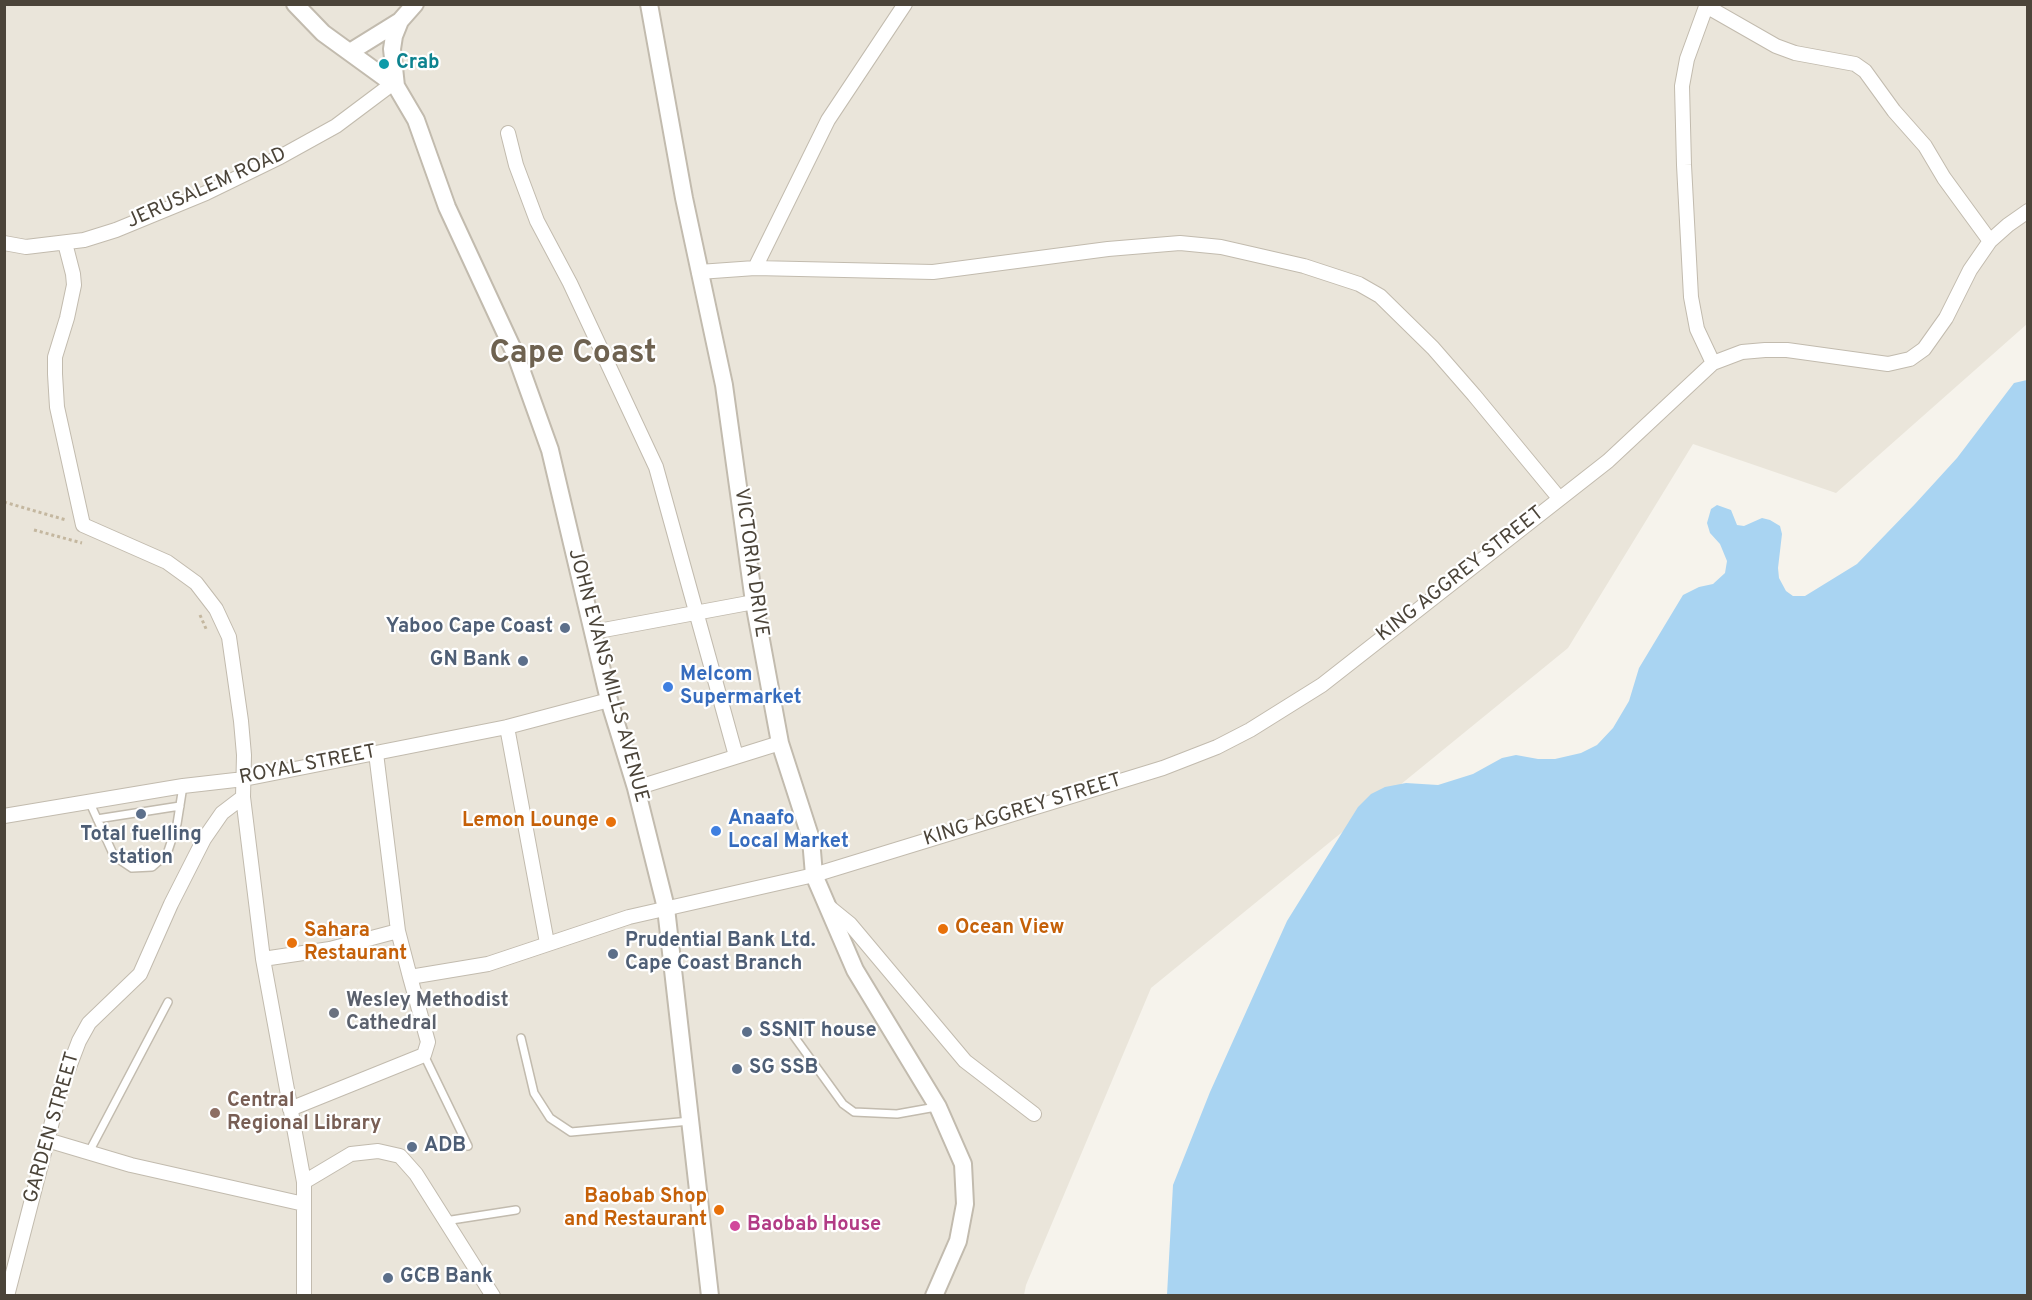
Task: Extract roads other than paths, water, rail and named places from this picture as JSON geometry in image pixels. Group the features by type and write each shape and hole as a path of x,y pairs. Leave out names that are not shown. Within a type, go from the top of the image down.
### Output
{"street":[{"path":"295,4 323,33 394,85"},
{"path":"350,52 400,21 415,4"},
{"name":"VICTORIA DRIVE","path":"649,4 699,272 724,385 754,602 780,742 811,839 814,875 855,970 939,1107 963,1164 966,1204 958,1240 934,1296"},
{"path":"1713,363 1697,329 1691,297 1682,98 1687,59 1706,5 1776,46 1821,59 1855,64 1865,70 1894,111 1925,146 1944,178 1990,241"},
{"path":"755,268 828,120 901,6"},
{"path":"394,85 392,49 400,21"},
{"name":"JERUSALEM ROAD","path":"4,243 26,247 65,243 116,230 206,193 280,158 336,126 394,85"},
{"name":"JOHN EVANS MILLS AVENUE","path":"394,85 416,120 447,207 517,358 550,450 609,700 636,788 666,908 710,1296"},
{"path":"508,133 516,165 537,221 570,283 656,467 736,756"},
{"name":"KING AGGREY STREET","path":"410,977 488,964 629,917 814,875 1163,768 1217,747 1250,730 1322,685 1608,461 1713,363 1742,352 1765,350 1787,350 1888,364 1910,359 1924,349 1946,318 1970,270 1990,241 2028,212"},
{"path":"65,243 74,285 68,318 55,357 57,407 83,525 167,562 196,583 216,609 229,637 241,722 243,797 263,959 304,1182 304,1296"},
{"path":"699,272 755,268 933,272 1108,249 1180,243 1221,247 1304,266 1359,284 1380,296 1433,348 1559,498"},
{"path":"593,632 754,602"},
{"name":"ROYAL STREET","path":"4,816 183,786 244,779 507,727 609,700"},
{"path":"507,727 547,943"},
{"path":"636,788 780,742"},
{"path":"291,1109 424,1055 428,1042 398,931 376,753"},
{"name":"GARDEN STREET","path":"7,1296 60,1091 79,1041 89,1023 140,974 171,904 204,839 222,813 243,797"},
{"path":"827,906 850,924 965,1061 1034,1114"},
{"path":"263,959 330,949 398,931"},
{"path":"47,1140 131,1165 304,1204"},
{"path":"304,1182 351,1154 378,1151 400,1156 416,1174 493,1296"}],"lane":[{"path":"89,801 114,856 132,868 152,867 167,854 177,824 183,786"},
{"path":"97,819 180,806"},
{"path":"89,1152 168,1002"},
{"path":"788,1028 843,1104 854,1112 897,1114 939,1107"},
{"path":"521,1038 534,1093 550,1118 571,1132 690,1121"},
{"path":"424,1055 468,1146"},
{"path":"445,1221 516,1210"}],"water":[{"path":"2027,380 2027,1295 1167,1295 1173,1185 1210,1092 1287,921 1358,807 1371,794 1385,787 1406,783 1438,785 1473,774 1502,758 1516,755 1555,759 1581,753 1597,745 1613,728 1629,701 1639,668 1683,595 1699,587 1713,584 1725,573 1727,561 1720,544 1710,533 1707,523 1711,509 1717,505 1731,510 1737,525 1744,526 1762,518 1780,526 1782,534 1779,578 1786,591 1793,596 1805,596 1857,564 1957,458 2014,383"}],"place":[{"name":"Crab","path":"384,64"},
{"name":"Yaboo Cape Coast","path":"565,628"},
{"name":"GN Bank","path":"523,661"},
{"name":"Melcom Supermarket","path":"668,687"},
{"name":"Total fuelling station","path":"141,814"},
{"name":"Lemon Lounge","path":"611,822"},
{"name":"Anaafo Local Market","path":"716,831"},
{"name":"Ocean View","path":"943,929"},
{"name":"Sahara Restaurant","path":"292,943"},
{"name":"Prudential Bank Ltd. Cape Coast Branch","path":"613,954"},
{"name":"Wesley Methodist Cathedral","path":"334,1013"},
{"name":"SSNIT house","path":"747,1032"},
{"name":"SG SSB","path":"737,1069"},
{"name":"Central Regional Library","path":"215,1113"},
{"name":"ADB","path":"412,1147"},
{"name":"Baobab Shop and Restaurant","path":"719,1210"},
{"name":"Baobab House","path":"735,1226"},
{"name":"GCB Bank","path":"388,1278"}],"district":[{"name":"Cape Coast","path":"573,356"}]}
